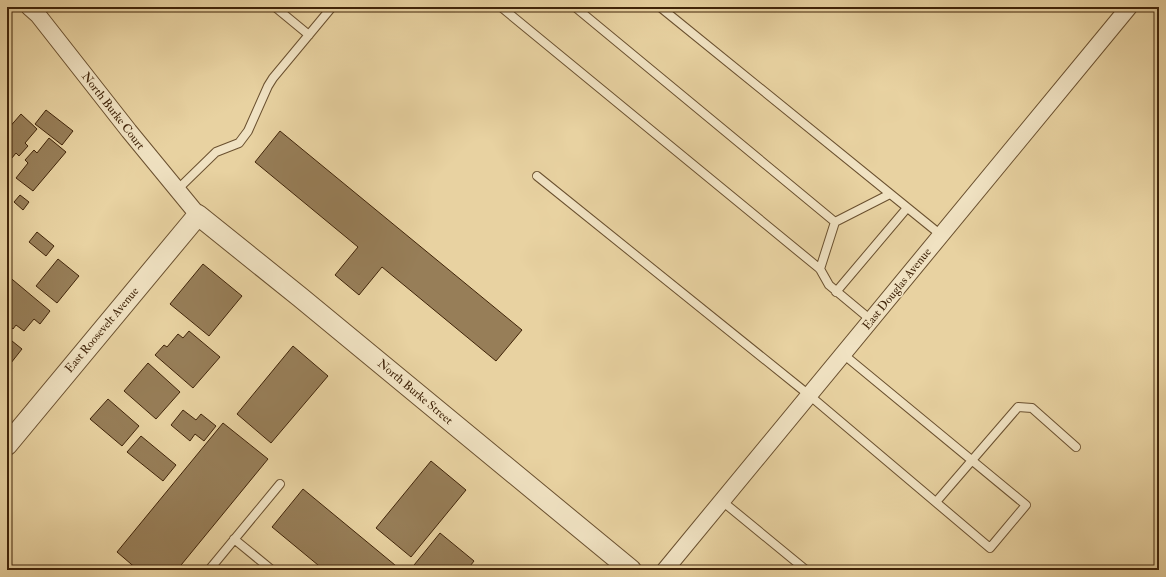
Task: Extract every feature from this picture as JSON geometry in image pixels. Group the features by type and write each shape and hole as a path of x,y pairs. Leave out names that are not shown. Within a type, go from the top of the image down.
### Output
{"street":[{"name":"North Burke Court","path":"29,7 38,15 198,215"},
{"name":"East Douglas Avenue","path":"665,570 1129,7"},
{"name":"East Roosevelt Avenue","path":"7,445 198,215"},
{"name":"North Burke Street","path":"198,215 631,570"}],"lane":[{"path":"275,7 309,35"},
{"path":"177,190 216,152 239,143 248,131 268,86 332,7"},
{"path":"501,7 820,269 829,285 871,320"},
{"path":"575,7 835,222"},
{"path":"660,7 941,235"},
{"path":"537,176 809,395 990,548 1026,505 843,354"},
{"path":"820,269 835,222 890,194"},
{"path":"836,292 907,208"},
{"path":"936,502 1018,407 1032,408 1076,447"},
{"path":"209,570 280,484"},
{"path":"722,501 806,570"},
{"path":"234,539 272,570"}],"building":[{"path":"46,110 73,131 62,145 35,124"},
{"path":"21,114 37,129 25,143 28,146 19,156 16,153 7,164 7,130"},
{"path":"280,131 522,330 496,361 382,267 359,295 335,275 358,247 255,162"},
{"path":"49,138 66,152 33,191 16,178 28,163 25,160 34,150 37,153"},
{"path":"20,195 29,202 23,210 14,202"},
{"path":"37,232 54,246 46,256 29,242"},
{"path":"58,259 79,276 57,303 36,286"},
{"path":"203,264 242,296 209,336 170,304"},
{"path":"7,275 50,311 40,324 34,319 24,331 16,325 13,329 7,324"},
{"path":"189,331 220,357 193,388 155,355 164,345 167,347 178,334 183,338"},
{"path":"7,337 22,349 7,368"},
{"path":"293,346 328,376 271,443 237,414"},
{"path":"148,363 180,392 156,419 124,391"},
{"path":"108,399 139,426 122,446 90,419"},
{"path":"183,410 196,420 201,414 216,426 204,441 195,434 190,441 171,425"},
{"path":"223,423 268,459 177,570 138,570 117,552"},
{"path":"141,436 176,465 163,481 127,452"},
{"path":"431,461 466,490 411,557 376,528"},
{"path":"303,489 401,570 324,570 272,527"},
{"path":"440,533 474,561 467,570 410,570"}]}
